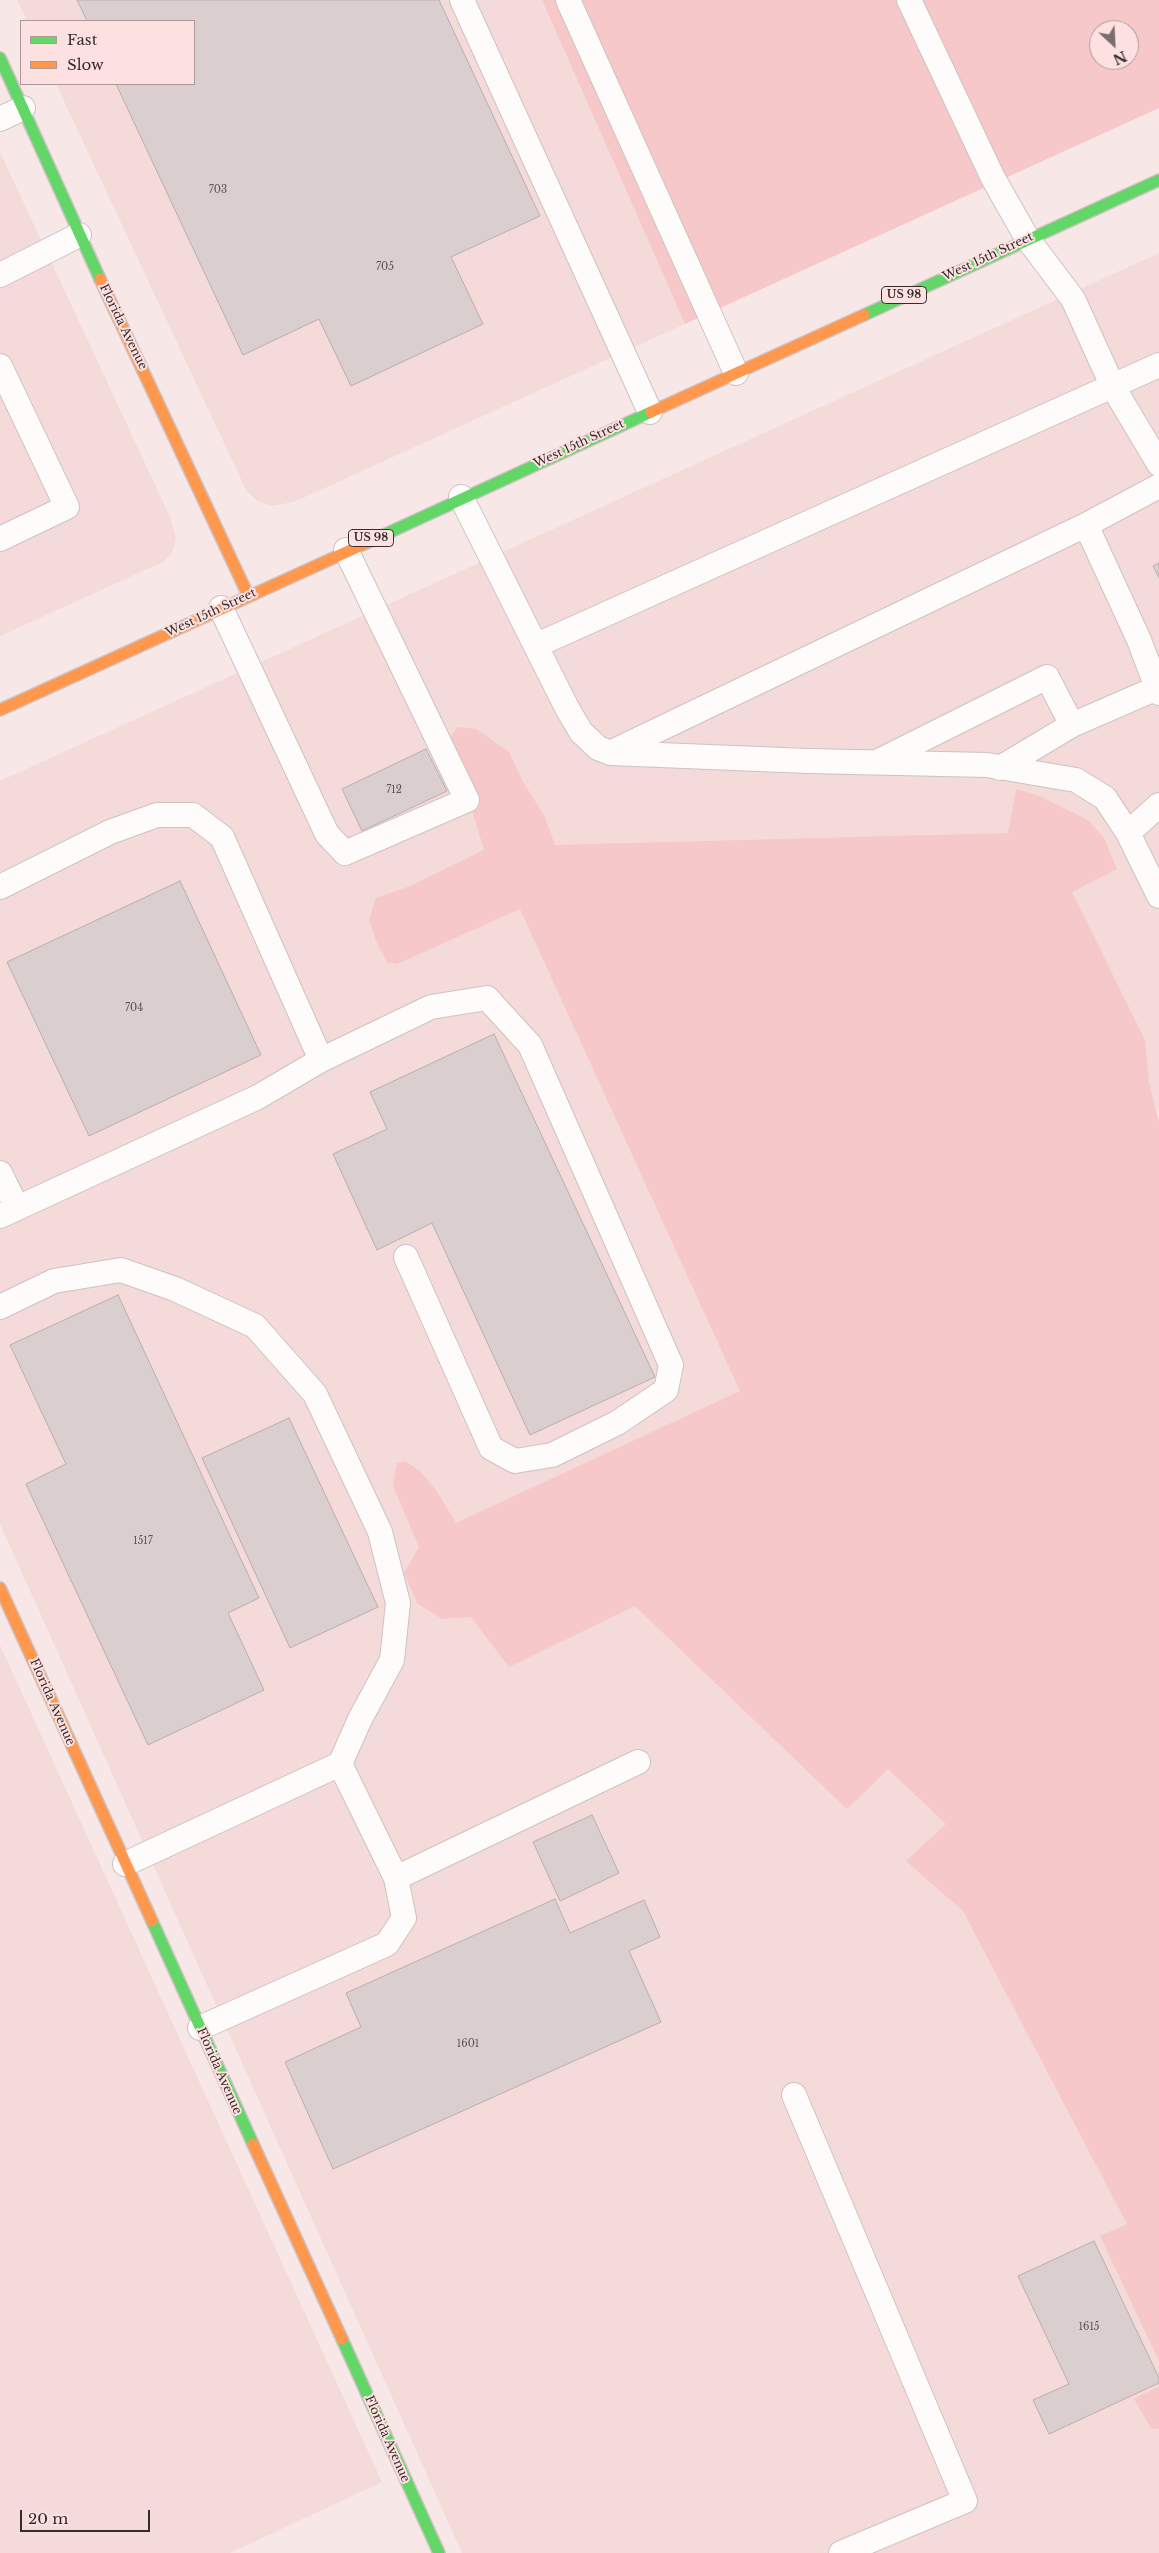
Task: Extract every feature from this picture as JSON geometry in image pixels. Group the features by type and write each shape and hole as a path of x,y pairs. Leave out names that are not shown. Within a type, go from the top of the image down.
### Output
{"main road":[{"name":"Florida Avenue","path":"0,58 78,236 248,596"},
{"name":"West 15th Street","path":"0,710 1027,238 1159,180"},
{"name":"Florida Avenue","path":"0,1588 438,2553"}],"lane":[{"path":"462,0 650,412"},
{"path":"568,0 736,373"},
{"path":"909,0 993,178 1027,238 1073,299 1113,387 1159,464"},
{"path":"0,119 23,108"},
{"path":"0,274 78,236"},
{"path":"537,645 1159,365"},
{"path":"0,539 67,507 3,380"},
{"path":"611,753 1086,525 1159,486"},
{"path":"461,498 581,732 598,748 611,753 874,763 988,765 1076,780 1105,798 1128,833 1159,896"},
{"path":"1000,768 1072,725 1158,690 1139,640 1086,525"},
{"path":"221,608 327,834 345,853 467,800 346,550"},
{"path":"874,763 1047,678 1072,725"},
{"path":"1128,833 1159,806"},
{"path":"0,887 110,832 157,816 193,814 222,837 322,1060"},
{"path":"0,1173 8,1212 258,1097 322,1060 431,1007 487,998 530,1045 671,1365 666,1390 617,1423 552,1455 515,1461 491,1448 406,1256"},
{"path":"0,1307 54,1281 121,1270 175,1289 255,1326 315,1394 380,1532 398,1604 392,1660 360,1718 340,1764 125,1864"},
{"path":"396,1878 638,1762"},
{"path":"200,2028 387,1944 404,1918 396,1878 340,1764"},
{"path":"794,2095 965,2501 841,2553"}],"shaded area":[{"path":"17,0 542,0 685,324 294,502 272,506 256,500 246,490 56,85 195,85 195,20 27,20"},
{"path":"542,0 1159,0 1159,108 685,324"},
{"path":"0,152 171,519 176,539 172,552 165,561 0,636"},
{"path":"1159,253 1159,1113 1041,862 1159,2230 1159,2553 462,2553 0,1524 0,781"},
{"path":"458,727 476,729 509,752 523,782 544,815 555,845 1008,833 1016,789 1037,795 1088,820 1104,838 1117,869 1072,892 1145,1040 1149,1083 1159,1121 1159,2361 1100,2236 1127,2224 963,1911 906,1861 946,1824 888,1769 847,1809 635,1606 509,1667 471,1617 442,1619 417,1603 404,1573 419,1547 393,1486 397,1463 405,1461 420,1471 436,1490 456,1523 740,1391 520,909 397,964 387,962 376,941 369,920 376,898 410,886 484,850 450,737"},
{"path":"0,1645 382,2482 230,2553 0,2553"},
{"path":"1159,2386 1159,2429 1151,2428 1134,2399"}],"building":[{"path":"77,0 439,0 540,216 451,257 483,324 351,386 319,319 243,355 116,85 195,85 195,20 87,20"},
{"path":"1159,563 1159,578 1153,566"},
{"path":"426,749 447,791 362,831 342,789"},
{"path":"180,881 261,1055 89,1136 7,962"},
{"path":"494,1034 655,1377 530,1435 432,1223 377,1250 333,1154 387,1129 370,1092"},
{"path":"118,1295 259,1598 228,1613 264,1690 148,1745 26,1484 66,1464 10,1345"},
{"path":"289,1418 378,1607 290,1648 202,1458"},
{"path":"592,1815 619,1873 560,1901 533,1842"},
{"path":"555,1899 570,1933 644,1900 660,1937 629,1951 661,2022 333,2169 285,2062 361,2027 346,1993"},
{"path":"1094,2241 1159,2378 1159,2383 1049,2434 1033,2400 1069,2384 1018,2276"}],"traffic: fast":[{"path":"0,58 100,279"},
{"path":"864,315 1159,180"},
{"path":"364,544 651,412"},
{"path":"152,1921 253,2144"},
{"path":"342,2339 439,2553"}],"traffic: slow":[{"path":"100,279 248,595"},
{"path":"651,412 864,315"},
{"path":"0,710 364,544"},
{"path":"0,1588 152,1921"},
{"path":"253,2144 342,2339"}]}
